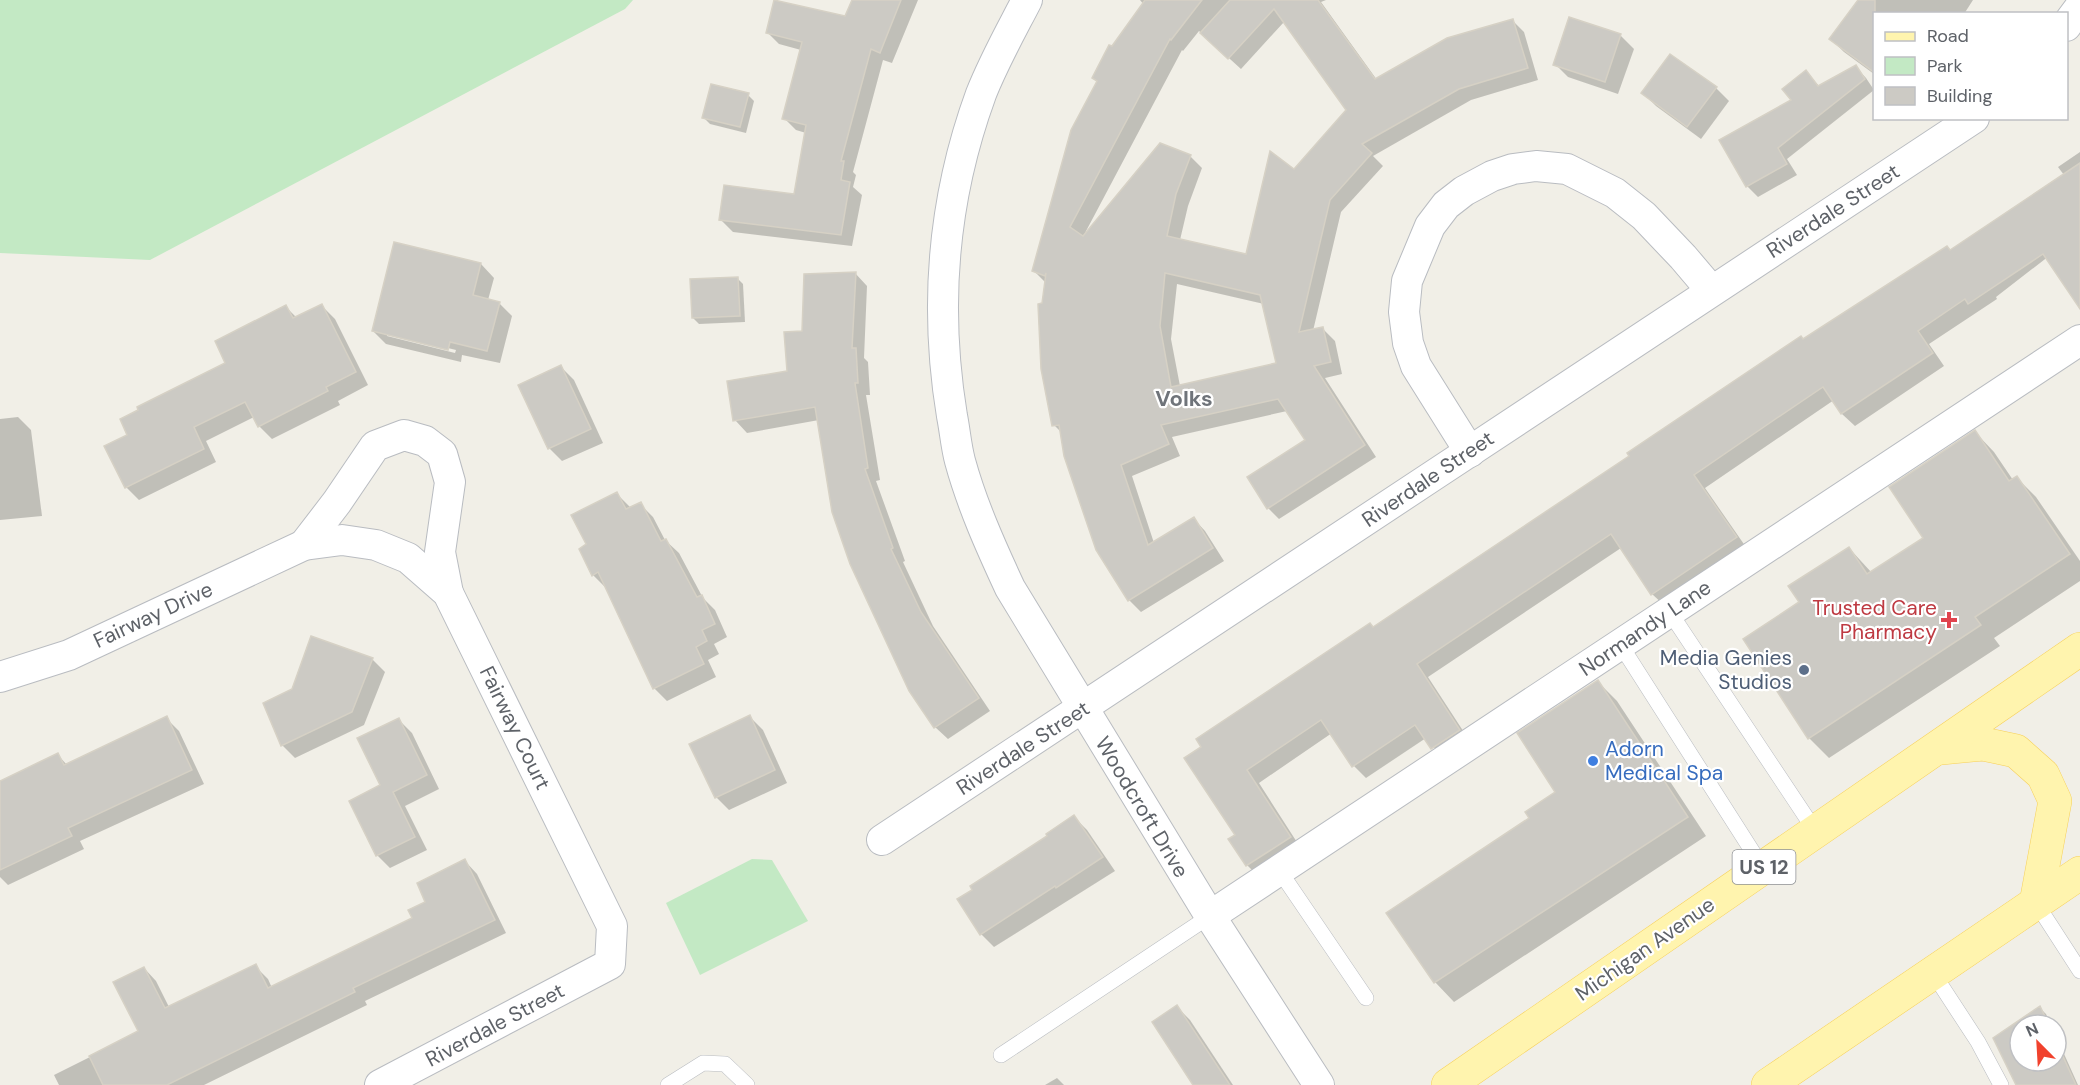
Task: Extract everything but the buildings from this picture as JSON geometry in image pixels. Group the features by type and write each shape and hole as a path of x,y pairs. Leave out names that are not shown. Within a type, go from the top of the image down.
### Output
{"main road":[{"name":"Michigan Avenue","path":"1448,1085 2080,649"},
{"path":"1938,748 1983,744 2016,751 2043,775 2055,801 2036,903"},
{"path":"1768,1085 2080,873"}],"street":[{"name":"Woodcroft Drive","path":"1027,0 1000,50 981,94 960,161 950,208 943,271 942,335 946,383 958,448 970,495 988,542 1010,588 1210,916 1319,1085"},
{"path":"2068,25 2080,7"},
{"name":"Riverdale Street","path":"882,840 1971,120"},
{"path":"1470,452 1416,366 1408,343 1404,312 1407,281 1430,226 1446,206 1464,191 1492,176 1513,169 1536,166 1567,169 1615,193 1644,216 1711,290"},
{"name":"Normandy Lane","path":"1210,916 2080,340"},
{"name":"Fairway Drive","path":"304,545 375,446 404,435 425,441 442,454 450,482 440,552 448,593"},
{"name":"Fairway Drive","path":"0,677 69,655 304,545 342,540 356,542"},
{"name":"Fairway Court","path":"356,542 376,545 408,558 448,593 612,926 610,964"},
{"name":"Riverdale Street","path":"380,1085 610,964"}],"lane":[{"path":"1670,611 1816,832"},
{"path":"1620,644 1763,868"},
{"path":"1279,870 1366,998"},
{"path":"2036,903 2080,971"},
{"path":"1001,1055 1210,916"},
{"path":"1933,973 1978,1042 2001,1085"},
{"path":"668,1085 703,1063 725,1064 747,1085"}],"green space":[{"path":"0,0 633,0 625,9 150,260 0,253"},
{"path":"752,859 772,860 808,921 700,975 666,903"}],"place":[{"name":"Trusted Care Pharmacy","path":"1949,620"},
{"name":"Media Genies Studios","path":"1804,670"},
{"name":"Adorn Medical Spa","path":"1593,761"}],"district":[{"name":"Volks","path":"1184,398"}]}
